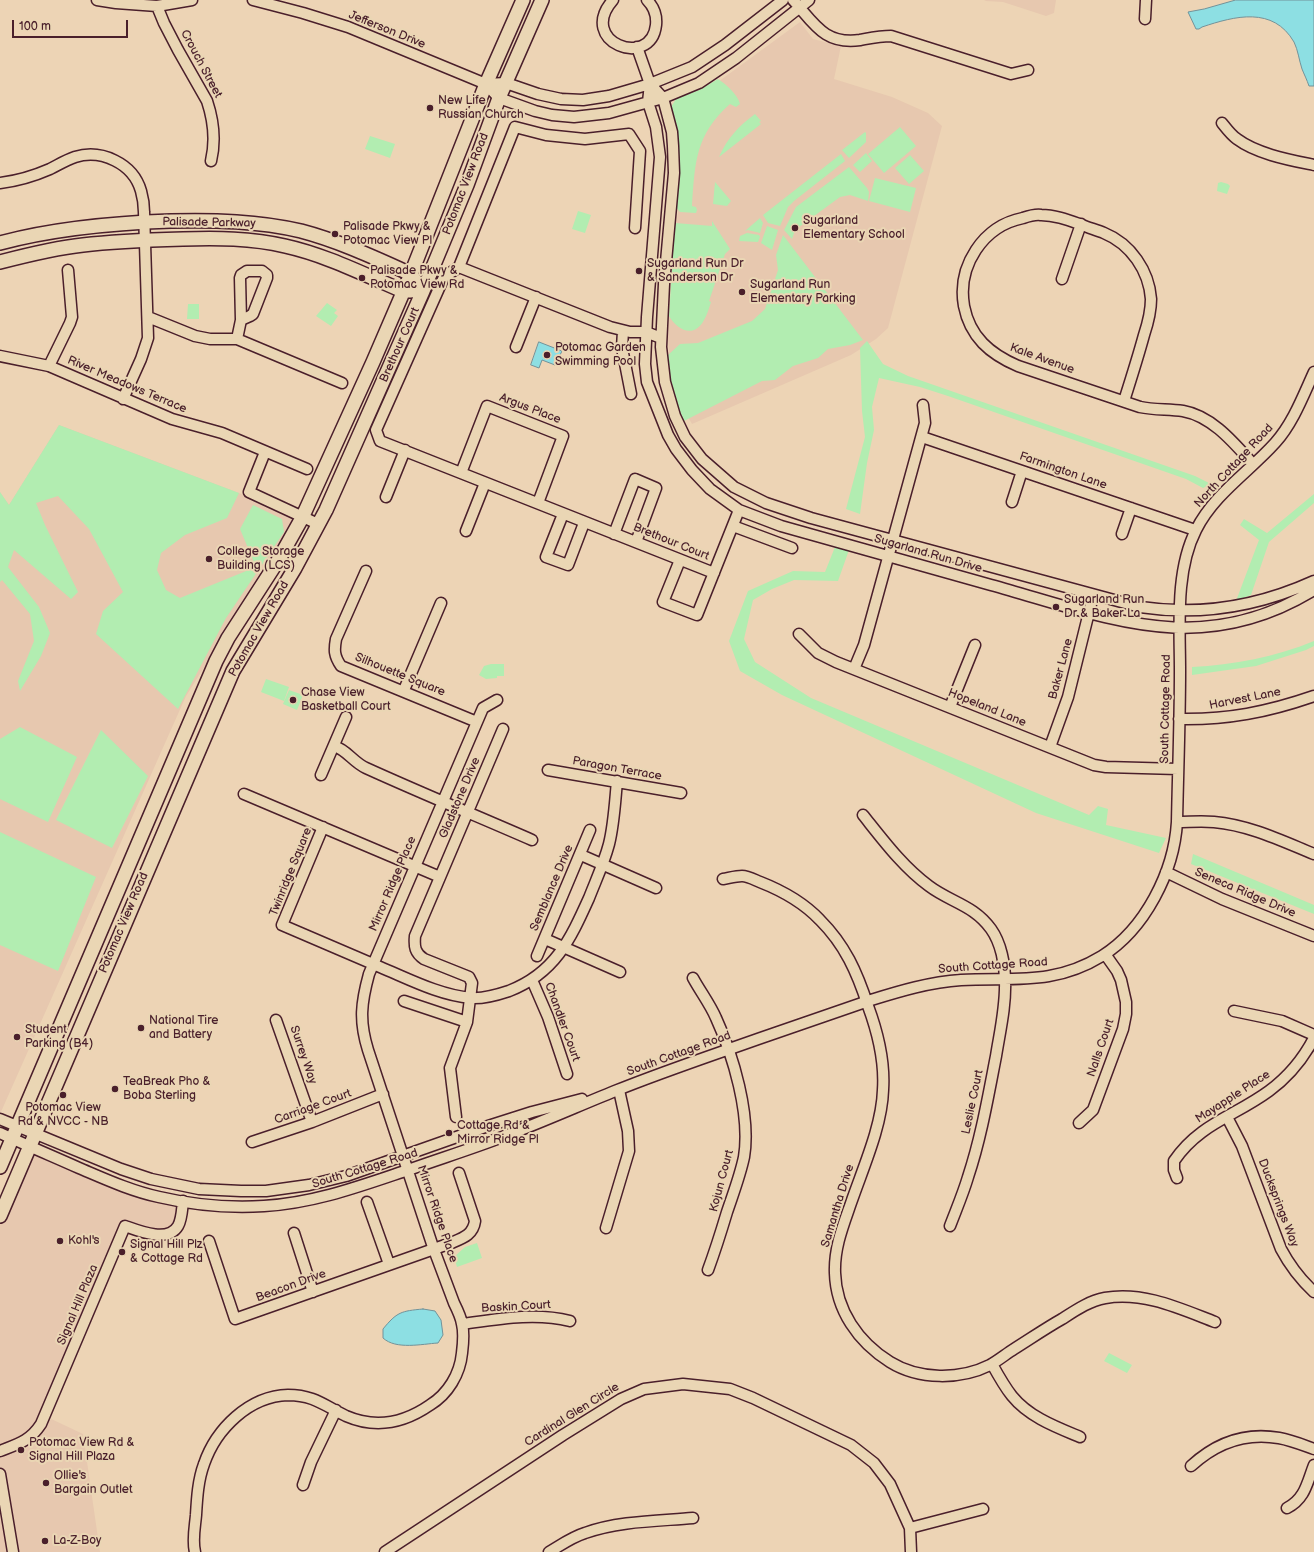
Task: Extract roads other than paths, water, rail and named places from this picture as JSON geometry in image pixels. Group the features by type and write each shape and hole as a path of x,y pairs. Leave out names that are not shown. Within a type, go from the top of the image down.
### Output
{"main road":[{"name":"Potomac View Road","path":"0,1167 216,661 228,638 279,559 302,518 404,291 486,84 523,0"},
{"name":"Potomac View Road","path":"0,1216 233,671 294,568 326,510 423,291 467,185 499,98 542,0"},
{"name":"Palisade Parkway","path":"0,243 43,233 81,227 145,222 217,220 268,225 300,231 332,241 411,274"},
{"name":"Palisade Parkway","path":"0,262 46,251 82,245 145,240 221,238 286,246 319,256 404,291 423,291"},
{"path":"411,274 423,291"}],"street":[{"path":"98,0 157,6 192,0"},
{"name":"Jefferson Drive","path":"253,0 294,10 348,27 486,84"},
{"path":"613,0 606,8 603,16 603,27 612,41 621,47 632,48 647,43 655,33 656,14 647,0"},
{"path":"486,84 506,83 538,94 571,100 596,99 609,96 650,84 679,73 706,59 783,0"},
{"path":"486,84 499,98 535,111 552,115 574,117 609,113 663,98 699,83 736,58 797,4 809,0"},
{"path":"1145,19 1146,0"},
{"path":"797,4 819,30 839,40 859,40 878,36 891,36 1011,74 1028,70"},
{"name":"Crouch Street","path":"157,6 164,23 207,101 214,126 215,139 211,161"},
{"path":"637,47 650,84 663,98"},
{"path":"648,102 650,84"},
{"name":"Sugarland Run Drive","path":"663,98 672,132 674,156 661,338 665,382 675,416 685,437 713,470 734,487 766,504 892,541 1093,596 1140,607 1180,611 1212,610 1245,604 1291,592 1314,581"},
{"name":"Sugarland Run Drive","path":"648,102 656,127 660,157 646,332 645,364 647,382 668,435 676,450 710,489 739,510 781,526 1089,614 1146,626 1179,628 1219,626 1243,621 1286,606 1314,590"},
{"path":"1222,122 1236,139 1257,149 1286,159 1314,165"},
{"name":"Brethour Court","path":"635,228 640,151 629,134 604,138 577,139 546,135 515,128 459,266 444,277 376,430 380,441 584,523 714,573"},
{"path":"0,183 25,178 40,173 75,157 91,155 102,156 117,162 126,168 133,176 141,191 145,222 148,338 123,399"},
{"name":"Kale Avenue","path":"1124,401 1149,318 1151,301 1148,282 1135,257 1122,244 1105,233 1061,217 1040,214 1017,219 996,228 980,244 973,254 965,271 962,289 966,314 970,326 979,340 994,354 1005,360 1124,401 1151,409 1183,411 1204,418 1219,430 1253,464"},
{"path":"1062,279 1081,224"},
{"path":"459,266 610,328 623,331 646,332 661,338"},
{"path":"49,366 72,317 68,270"},
{"path":"237,339 241,320 241,275 247,271 262,271 268,278 254,312 250,316 241,320"},
{"path":"516,347 536,297"},
{"path":"148,317 195,336 210,339 237,339 342,383"},
{"path":"623,331 622,348 631,394"},
{"name":"River Meadows Terrace","path":"0,356 49,366 172,419 222,433 306,469"},
{"name":"North Cottage Road","path":"1179,628 1183,571 1195,530 1219,497 1274,445 1287,428 1314,372"},
{"path":"854,670 864,645 922,437 925,423 922,405"},
{"name":"Argus Place","path":"461,473 487,406 564,436 538,504"},
{"name":"Farmington Lane","path":"922,437 1195,530"},
{"path":"386,497 405,450"},
{"path":"265,452 249,492 302,518 318,524"},
{"path":"1012,502 1022,471"},
{"path":"614,534 635,479 656,488 636,542"},
{"path":"466,531 485,483"},
{"path":"1122,534 1131,508"},
{"path":"680,560 663,602 697,615 739,510"},
{"path":"563,514 546,557 568,565 584,523"},
{"path":"733,526 792,548"},
{"name":"Silhouette Square","path":"366,572 336,638 334,649 335,658 341,666 404,690 477,722"},
{"name":"Baker Lane","path":"1050,747 1068,697 1093,596"},
{"path":"404,690 441,603"},
{"name":"South Cottage Road","path":"0,1133 100,1177 159,1197 205,1204 247,1206 300,1202 340,1193 503,1137 619,1090 729,1049 912,988 960,980 1043,978 1074,970 1105,954 1126,936 1142,917 1154,898 1173,852 1177,822 1179,628"},
{"name":"Hopeland Lane","path":"798,634 818,653 854,670 1094,765 1106,767 1178,768"},
{"path":"950,707 975,645"},
{"name":"Harvest Lane","path":"1179,719 1207,720 1230,718 1276,708 1314,696"},
{"name":"Mirror Ridge Place","path":"194,1552 200,1478 208,1453 228,1424 255,1403 276,1396 288,1395 308,1397 320,1401 358,1420 386,1424 411,1417 431,1405 446,1392 459,1368 462,1353 462,1324 434,1248 363,1034 363,996 373,964 483,708 497,700"},
{"path":"322,775 346,717"},
{"name":"Gladstone Drive","path":"472,998 472,983 469,977 424,959 418,954 414,946 415,936 503,729"},
{"path":"334,746 341,748 359,765 532,840"},
{"name":"Paragon Terrace","path":"548,770 681,793"},
{"path":"373,964 429,988 472,998 499,994 532,980 544,971 564,948 572,934 603,865 610,843 617,782"},
{"name":"Twinridge Square","path":"244,794 415,866"},
{"name":"Leslie Court","path":"863,815 892,851 912,872 929,886 964,905 985,922 995,936 1000,948 1005,980 1002,1023 984,1116 968,1177 950,1226"},
{"path":"1177,822 1213,822 1239,826 1260,832 1314,854"},
{"name":"Twinridge Square","path":"323,827 282,925 373,964"},
{"name":"Semblance Drive","path":"537,956 581,855 590,830"},
{"path":"581,855 656,888"},
{"path":"415,866 440,876"},
{"name":"Seneca Ridge Drive","path":"1166,872 1216,896 1314,936"},
{"name":"Samantha Drive","path":"723,879 743,876 771,886 792,897 813,912 844,948 855,970 875,1024 883,1068 884,1089 878,1123 837,1246 835,1274 836,1286 841,1304 849,1322 867,1344 890,1362 904,1369 918,1373 944,1376 971,1372 992,1364 1085,1305 1106,1298 1123,1297 1154,1301 1215,1322"},
{"path":"545,939 620,972"},
{"name":"Nalls Court","path":"1079,1123 1093,1110 1123,1029 1126,1014 1126,1002 1121,980 1117,971 1105,954"},
{"name":"Kojun Court","path":"693,978 715,1016 729,1049 744,1116 744,1150 736,1186 708,1270"},
{"name":"Chandler Court","path":"532,980 548,1017 567,1074"},
{"path":"456,1117 450,1068 468,1022 472,998"},
{"path":"404,1001 468,1022"},
{"path":"1234,1011 1282,1021 1314,1036"},
{"name":"Surrey Way","path":"276,1020 312,1122"},
{"name":"Mayapple Place","path":"1177,1178 1174,1170 1174,1160 1181,1150 1201,1132 1264,1095 1284,1078 1302,1058 1314,1036"},
{"path":"606,1228 630,1151 628,1131 619,1090"},
{"name":"South Cottage Road","path":"0,1119 141,1176 175,1184 217,1190 266,1191 309,1185 346,1176 532,1112 619,1090"},
{"name":"Carriage Court","path":"252,1142 312,1122 383,1094"},
{"name":"Ducksprings Way","path":"1227,1117 1242,1146 1281,1249 1288,1263 1314,1292"},
{"name":"Beacon Drive","path":"209,1241 235,1319 465,1237 471,1233 475,1221 459,1173"},
{"name":"Signal Hill Plaza","path":"0,1451 26,1440 32,1436 41,1424 125,1226 151,1234 169,1233 176,1229 179,1224 183,1201"},
{"path":"367,1202 390,1264"},
{"path":"294,1233 313,1292"},
{"name":"Baskin Court","path":"462,1324 544,1316 570,1321"},
{"path":"992,1364 1004,1385 1022,1406 1041,1419 1080,1437"},
{"name":"Cardinal Glen Circle","path":"385,1552 563,1435 621,1399 644,1389 683,1384 730,1389 753,1398 851,1444 874,1463 890,1484 910,1528 911,1552"},
{"path":"303,1485 311,1462 336,1410"},
{"path":"1191,1466 1217,1446 1229,1441 1248,1437 1267,1436 1280,1438 1314,1449"},
{"path":"1286,1508 1299,1500 1314,1465"},
{"path":"0,1474 13,1552"},
{"path":"910,1528 984,1509"},
{"path":"549,1552 574,1537 601,1528 616,1525 693,1518"}],"water":[{"path":"1236,0 1314,0 1314,86 1309,86 1294,42 1285,31 1275,23 1264,19 1240,17 1196,29 1188,12"},
{"name":"Potomac Garden Swimming Pool","path":"539,342 562,351 555,365 542,360 539,368 531,365"},
{"path":"423,1309 435,1311 441,1320 443,1335 438,1343 402,1345 388,1342 383,1338 383,1329 400,1313"}],"place":[{"name":"New Life Russian Church","path":"430,108"},
{"name":"Sugarland Elementary School","path":"795,228"},
{"name":"Palisade Pkwy & Potomac View Pl","path":"335,234"},
{"name":"Sugarland Run Dr & Sanderson Dr","path":"639,271"},
{"name":"Palisade Pkwy & Potomac View Rd","path":"362,278"},
{"name":"Sugarland Run Elementary Parking","path":"742,292"},
{"name":"Potomac Garden Swimming Pool","path":"547,355"},
{"name":"College Storage Building (LCS)","path":"209,559"},
{"name":"Sugarland Run Dr & Baker La","path":"1056,607"},
{"name":"Chase View Basketball Court","path":"293,700"},
{"name":"National Tire and Battery","path":"141,1028"},
{"name":"Student Parking (B4)","path":"17,1037"},
{"name":"TeaBreak Pho & Boba Sterling","path":"115,1089"},
{"name":"Potomac View Rd & NVCC - NB","path":"63,1095"},
{"name":"Cottage Rd & Mirror Ridge Pl","path":"449,1133"},
{"name":"Kohl's","path":"60,1241"},
{"name":"Signal Hill Plz & Cottage Rd","path":"122,1252"},
{"name":"Potomac View Rd & Signal Hill Plaza","path":"21,1450"},
{"name":"Ollie's Bargain Outlet","path":"46,1483"},
{"name":"La-Z-Boy","path":"45,1541"}]}
